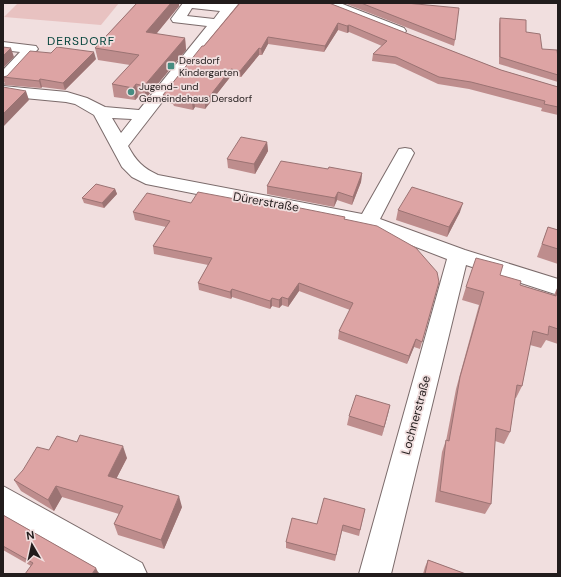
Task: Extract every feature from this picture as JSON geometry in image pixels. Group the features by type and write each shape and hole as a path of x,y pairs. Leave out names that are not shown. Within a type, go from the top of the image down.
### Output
{"street":[{"path":"329,3 411,35"},
{"path":"217,23 178,19 189,4 231,5"},
{"path":"119,146 231,5"},
{"path":"3,79 31,49 4,46"},
{"path":"3,91 67,97 81,101 101,112 144,115"},
{"name":"Dürerstraße","path":"101,112 128,163 138,173 154,180 335,214 369,222 458,255 558,287"},
{"path":"369,222 374,209 405,153"},
{"name":"Lochnerstraße","path":"375,574 458,255"},
{"path":"3,500 131,574"}],"shaded area":[{"path":"18,3 119,3 101,25 4,17"}],"building":[{"path":"137,3 171,3 146,32 185,38 144,86 136,84 133,88 112,84 139,55 95,48"},
{"path":"240,3 329,3 501,70 558,87 558,107 544,104 545,101 471,82 439,77 396,57 373,54 387,41 349,25 347,26 338,23 325,46 268,37 261,49 259,48 240,71 231,69 205,102 194,100 192,103 173,99 175,97 163,95 202,46 204,46"},
{"path":"361,3 406,3 459,8 455,40"},
{"path":"500,18 526,20 526,32 540,34 542,49 557,50 558,75 500,57"},
{"path":"3,47 11,48 3,56"},
{"path":"57,47 94,52 63,83 40,79 39,81 3,77 7,76 30,51 51,53"},
{"path":"3,87 26,91 3,114"},
{"path":"241,137 267,142 254,164 227,159"},
{"path":"281,161 362,173 353,197 338,192 335,198 267,186"},
{"path":"96,184 115,189 102,203 82,198"},
{"path":"412,187 463,203 449,227 398,210"},
{"path":"198,192 246,201 259,202 260,200 345,217 344,219 377,226 416,248 437,272 439,282 422,342 416,339 409,356 339,331 353,303 299,283 288,299 282,297 279,300 272,298 270,301 232,289 230,292 198,283 212,258 153,246 170,221 133,212 147,193 191,203"},
{"path":"548,227 558,230 558,249 542,244"},
{"path":"476,258 503,265 500,275 521,281 520,285 556,296 558,286 558,329 549,326 548,335 533,331 522,386 517,385 510,432 496,428 491,504 440,491 446,440 449,441 460,377 484,292 466,287"},
{"path":"356,395 390,405 384,427 349,416"},
{"path":"80,435 123,446 108,476 179,496 161,540 114,524 123,506 56,486 48,500 14,480 23,470 37,447 49,450 57,436 77,442"},
{"path":"324,498 365,509 360,530 343,525 336,555 286,542 292,518 317,524"},
{"path":"3,515 96,568 92,574 25,574 33,563 3,546"},
{"path":"428,560 466,574 425,574"}],"place":[{"name":"Dersdorf Kindergarten","path":"171,66"},
{"name":"Jugend- und Gemeindehaus Dersdorf","path":"131,92"}],"district":[{"name":"DERSDORF","path":"81,41"}]}
